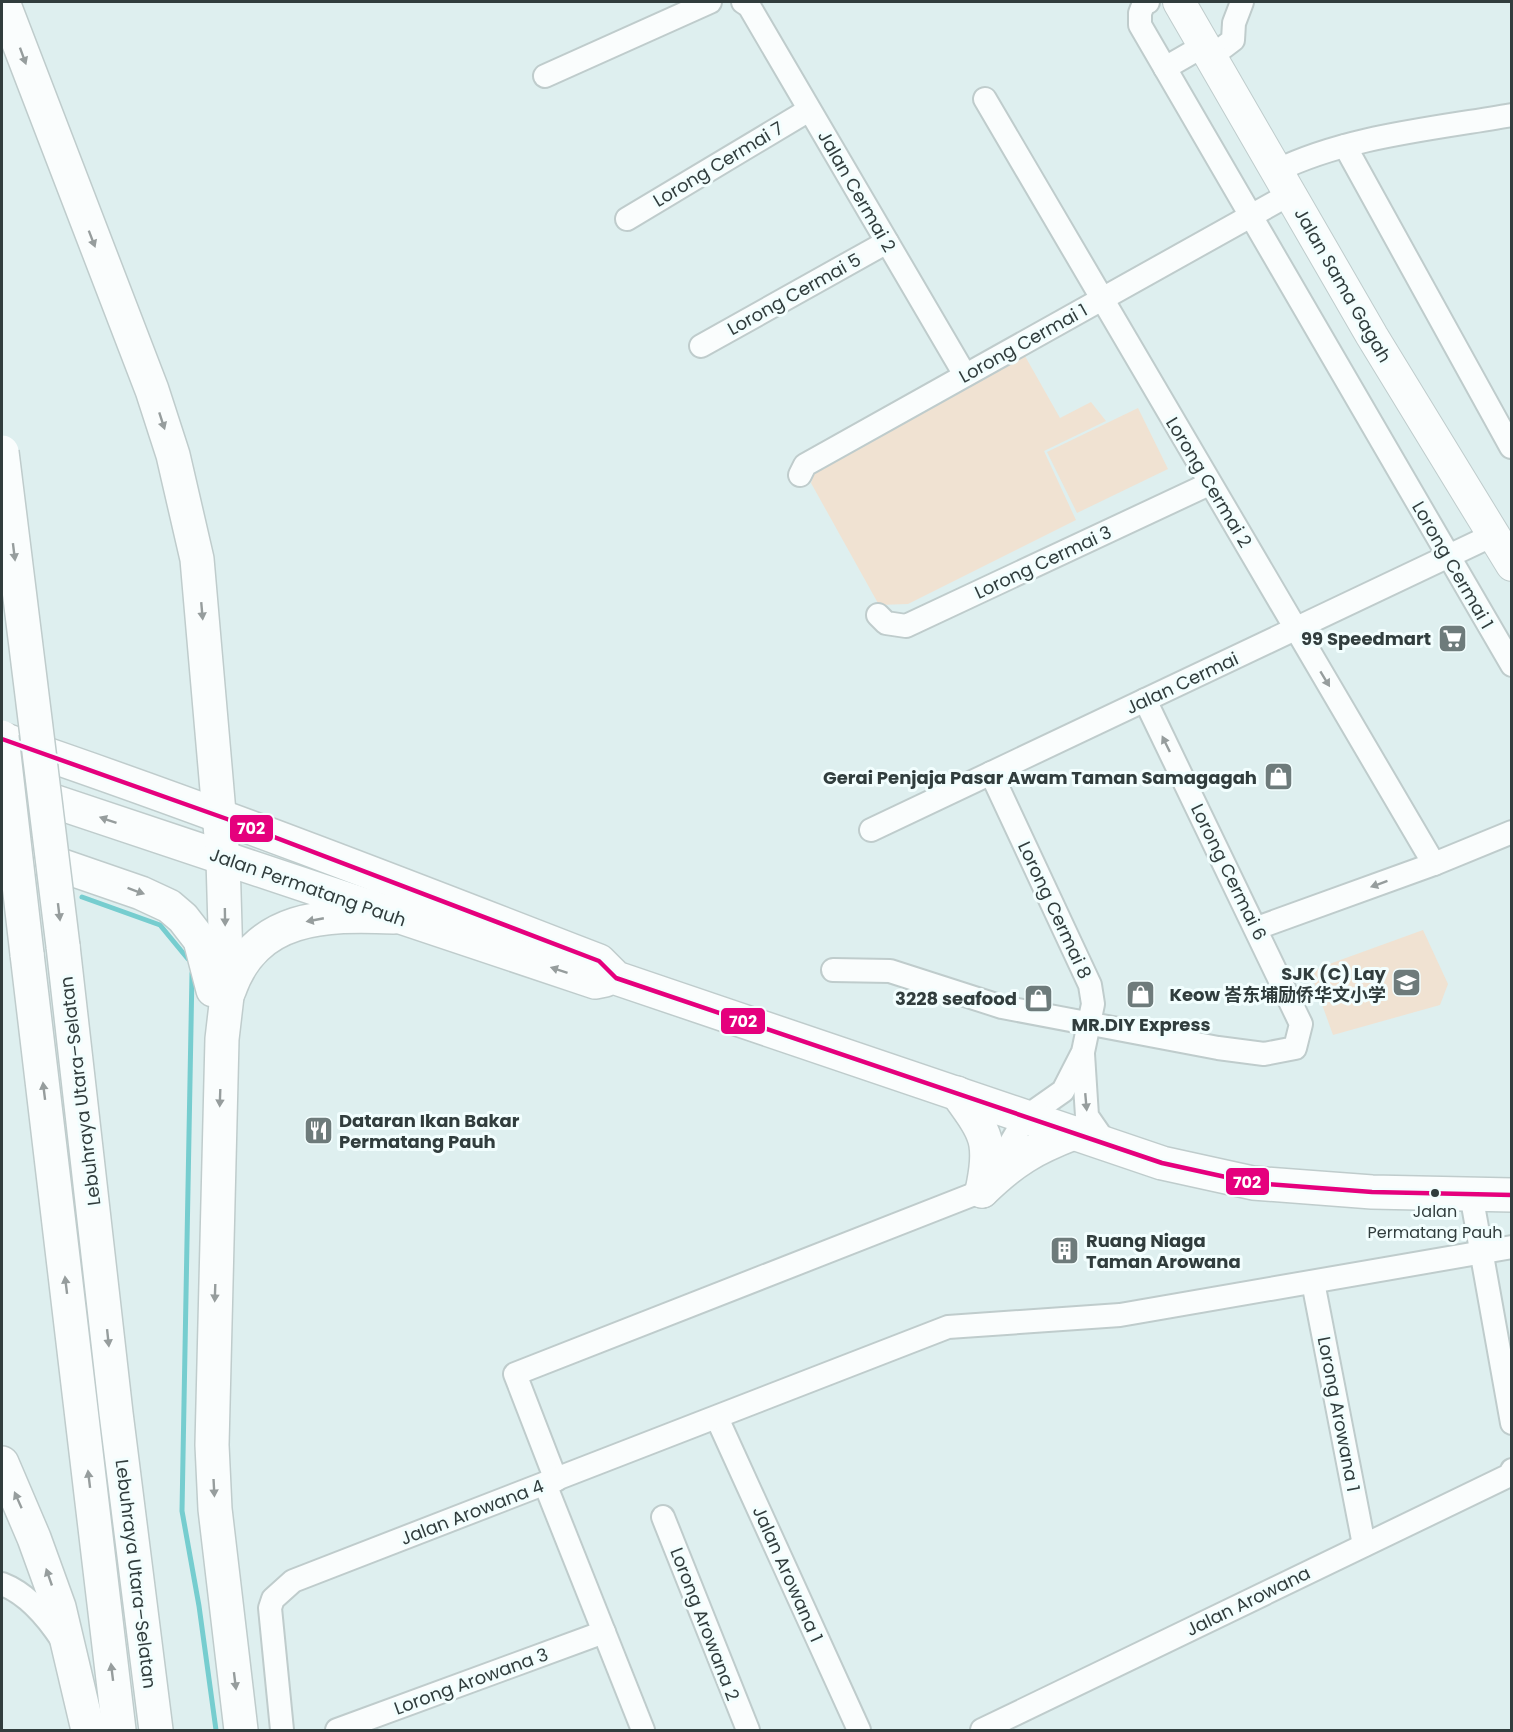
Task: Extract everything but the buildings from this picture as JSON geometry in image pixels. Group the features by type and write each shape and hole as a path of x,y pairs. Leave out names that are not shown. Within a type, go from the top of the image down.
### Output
{"main road":[{"path":"3,2 152,390 178,476 197,559 220,815 227,996 222,1039 213,1456 219,1551 241,1731"},
{"name":"Lebuhraya Utara–Selatan","path":"2,452 63,946 117,1424 156,1731"},
{"name":"Jalan Permatang Pauh","path":"2,738 220,815 599,961 616,978 1162,1164 1252,1184 1372,1192 1512,1195"},
{"name":"Lebuhraya Utara–Selatan","path":"2,738 119,1731"},
{"name":"Jalan Permatang Pauh","path":"2,784 394,917 595,982 616,978"},
{"path":"2,845 156,899 183,918 200,940 205,953 222,1039"},
{"path":"227,996 236,971 244,958 265,938 277,931 326,918 394,917"},
{"path":"957,1093 986,1138 989,1158 982,1191"},
{"path":"982,1191 1012,1162 1032,1150 1074,1133"},
{"path":"2,1463 45,1567 72,1653 88,1731"}],"street":[{"path":"545,76 710,2"},
{"name":"Lorong Cermai 1","path":"1148,2 1144,3 1140,13 1140,25 1512,665"},
{"name":"Jalan Sama Gagah","path":"1179,2 1283,183 1512,565"},
{"path":"1165,68 1233,40 1234,23 1242,2"},
{"name":"Jalan Cermai 2","path":"746,4 964,375"},
{"name":"Lorong Cermai 2","path":"985,99 1434,864"},
{"name":"Lorong Cermai 7","path":"627,219 809,110"},
{"name":"Lorong Cermai 1","path":"800,476 805,465 1251,216 1308,155 1512,115"},
{"path":"1345,146 1511,447"},
{"name":"Lorong Cermai 5","path":"701,346 886,242"},
{"name":"Lorong Cermai 3","path":"878,615 886,623 906,626 1209,484"},
{"name":"Jalan Cermai","path":"871,830 1493,535"},
{"name":"Lorong Cermai 6","path":"1089,1026 1264,1054 1295,1048 1301,1024 1257,928 1145,700"},
{"name":"Lorong Cermai 8","path":"991,773 1090,985 1093,1004 1083,1052 1063,1091 1026,1117"},
{"path":"1257,928 1434,864 1512,832"},
{"path":"833,970 890,971 1002,1007 1089,1026"},
{"name":"Lorong Cermai 8","path":"1083,1052 1087,1116 1107,1145"},
{"path":"643,1731 604,1632 515,1374 982,1191 1026,1117"},
{"path":"1471,1194 1512,1423"},
{"path":"1313,1282 1512,1247"},
{"name":"Jalan Arowana 4","path":"282,1731 270,1608 273,1599 293,1581 801,1386 948,1327 1120,1315 1313,1282"},
{"name":"Lorong Arowana 1","path":"1313,1282 1364,1545"},
{"name":"Jalan Arowana 1","path":"717,1418 859,1731"},
{"name":"Jalan Arowana","path":"982,1731 1510,1475 1512,1470"},
{"name":"Lorong Arowana 2","path":"663,1517 748,1731"},
{"path":"2,1584 26,1598 42,1613 72,1653"},
{"name":"Lorong Arowana 3","path":"337,1731 604,1632"}],"shaded area":[{"path":"1025,356 1060,418 1091,402 1106,421 1044,451 1076,520 908,604 879,605 811,483 815,470"},
{"path":"1138,408 1168,469 1077,513 1047,452"},
{"path":"1423,930 1448,984 1440,1005 1333,1035 1310,971"}],"waterway":[{"path":"82,897 160,925 188,959"},
{"path":"192,973 182,1511 199,1606 216,1730"}],"transit line":[{"name":"702","path":"2,739 227,819 599,961 616,978 1162,1163 1253,1183 1372,1192 1512,1195"}],"place":[{"name":"99 Speedmart","path":"1452,638"},
{"name":"Gerai Penjaja Pasar Awam Taman Samagagah","path":"1278,777"},
{"name":"SJK (C) Lay Keow 峇东埔励侨华文小学","path":"1407,983"},
{"name":"MR.DIY Express","path":"1141,995"},
{"name":"3228 seafood","path":"1038,998"},
{"name":"Dataran Ikan Bakar Permatang Pauh","path":"318,1130"},
{"name":"Jalan Permatang Pauh","path":"1435,1193"},
{"name":"Ruang Niaga Taman Arowana","path":"1065,1250"}]}
